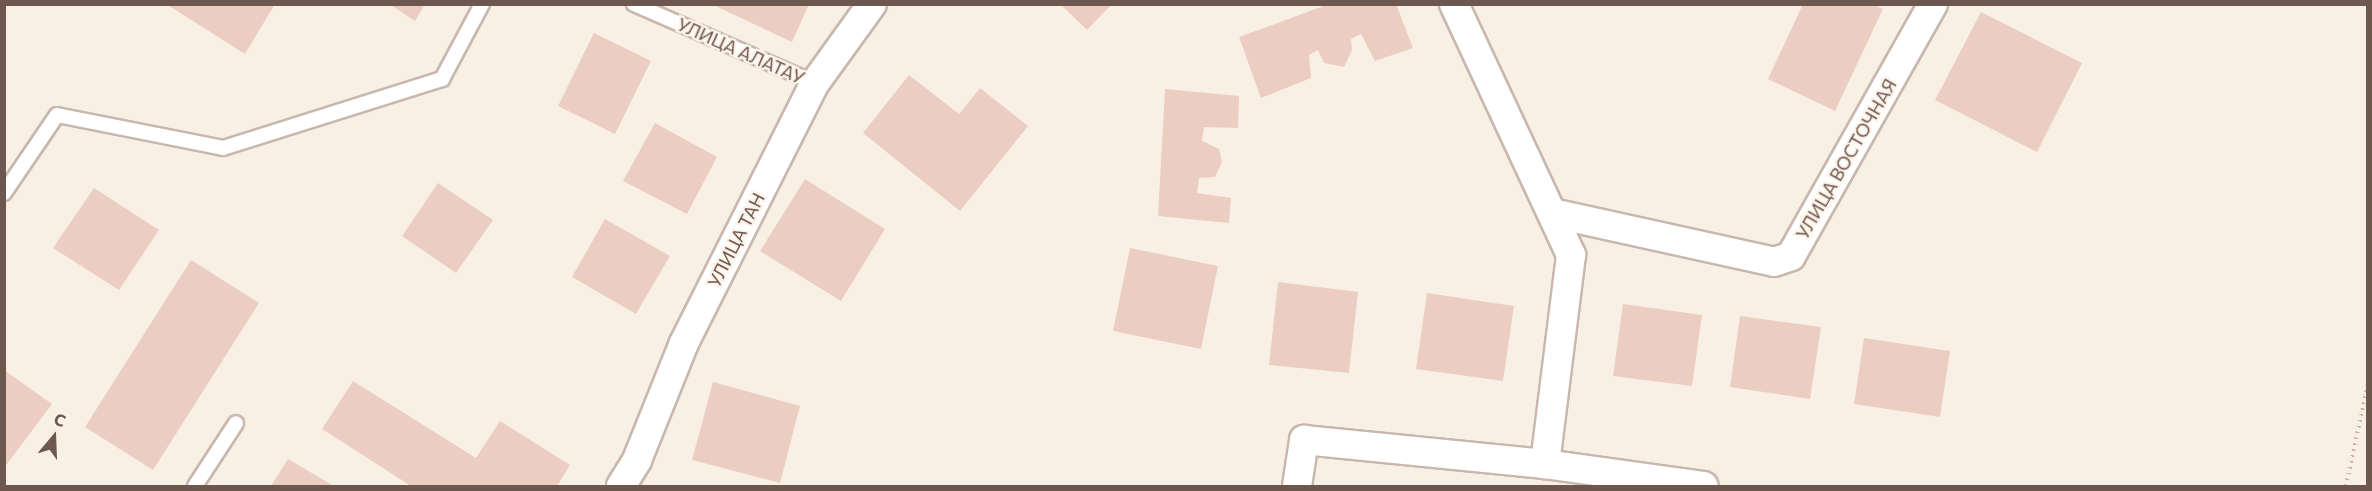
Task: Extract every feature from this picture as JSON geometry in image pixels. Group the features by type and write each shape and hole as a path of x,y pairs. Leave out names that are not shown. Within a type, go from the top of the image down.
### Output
{"street":[{"name":"УЛИЦА ТАН","path":"621,486 637,460 684,343 815,83 872,4"},
{"path":"1455,4 1571,255 1545,464"},
{"name":"УЛИЦА ВОСТОЧНАЯ","path":"1552,213 1774,262 1791,256 1933,4"},
{"path":"1298,486 1304,440 1545,464 1703,486"}],"lane":[{"path":"4,193 57,115 223,148 442,80 482,4"},
{"name":"УЛИЦА АЛАТАУ","path":"634,4 815,83"},
{"path":"195,486 236,423"}],"path":[{"path":"2346,486 2367,383"}],"building":[{"path":"166,4 275,4 245,54"},
{"path":"389,4 425,4 415,21"},
{"path":"711,4 809,4 792,42"},
{"path":"1060,4 1112,4 1087,30"},
{"path":"1329,4 1396,4 1413,48 1375,61 1361,34 1351,39 1352,50 1344,67 1324,63 1318,50 1309,55 1311,78 1261,98 1239,37"},
{"path":"1803,4 1872,4 1883,9 1835,111 1768,79"},
{"path":"1981,12 2082,63 2037,152 1935,100"},
{"path":"594,33 651,61 615,134 558,106"},
{"path":"909,75 959,114 980,88 1028,126 960,211 863,133"},
{"path":"1165,89 1239,96 1238,128 1204,127 1202,141 1219,149 1222,162 1215,177 1199,178 1197,193 1231,198 1229,223 1158,216"},
{"path":"655,123 717,157 687,214 623,181"},
{"path":"805,179 885,229 841,301 760,251"},
{"path":"438,183 493,220 456,273 402,236"},
{"path":"94,188 159,230 119,290 53,248"},
{"path":"605,219 670,256 636,314 572,277"},
{"path":"1130,248 1218,266 1201,349 1113,331"},
{"path":"191,260 259,303 153,470 85,427"},
{"path":"1278,282 1358,292 1349,373 1269,365"},
{"path":"1427,293 1514,306 1503,381 1416,369"},
{"path":"1623,304 1702,315 1692,386 1613,376"},
{"path":"1740,316 1821,327 1810,399 1730,387"},
{"path":"1864,338 1950,351 1940,417 1854,404"},
{"path":"4,370 52,404 4,468"},
{"path":"353,381 476,458 500,421 570,465 557,486 411,486 322,429"},
{"path":"713,382 800,406 780,483 692,460"},
{"path":"288,459 334,486 271,486"}]}
